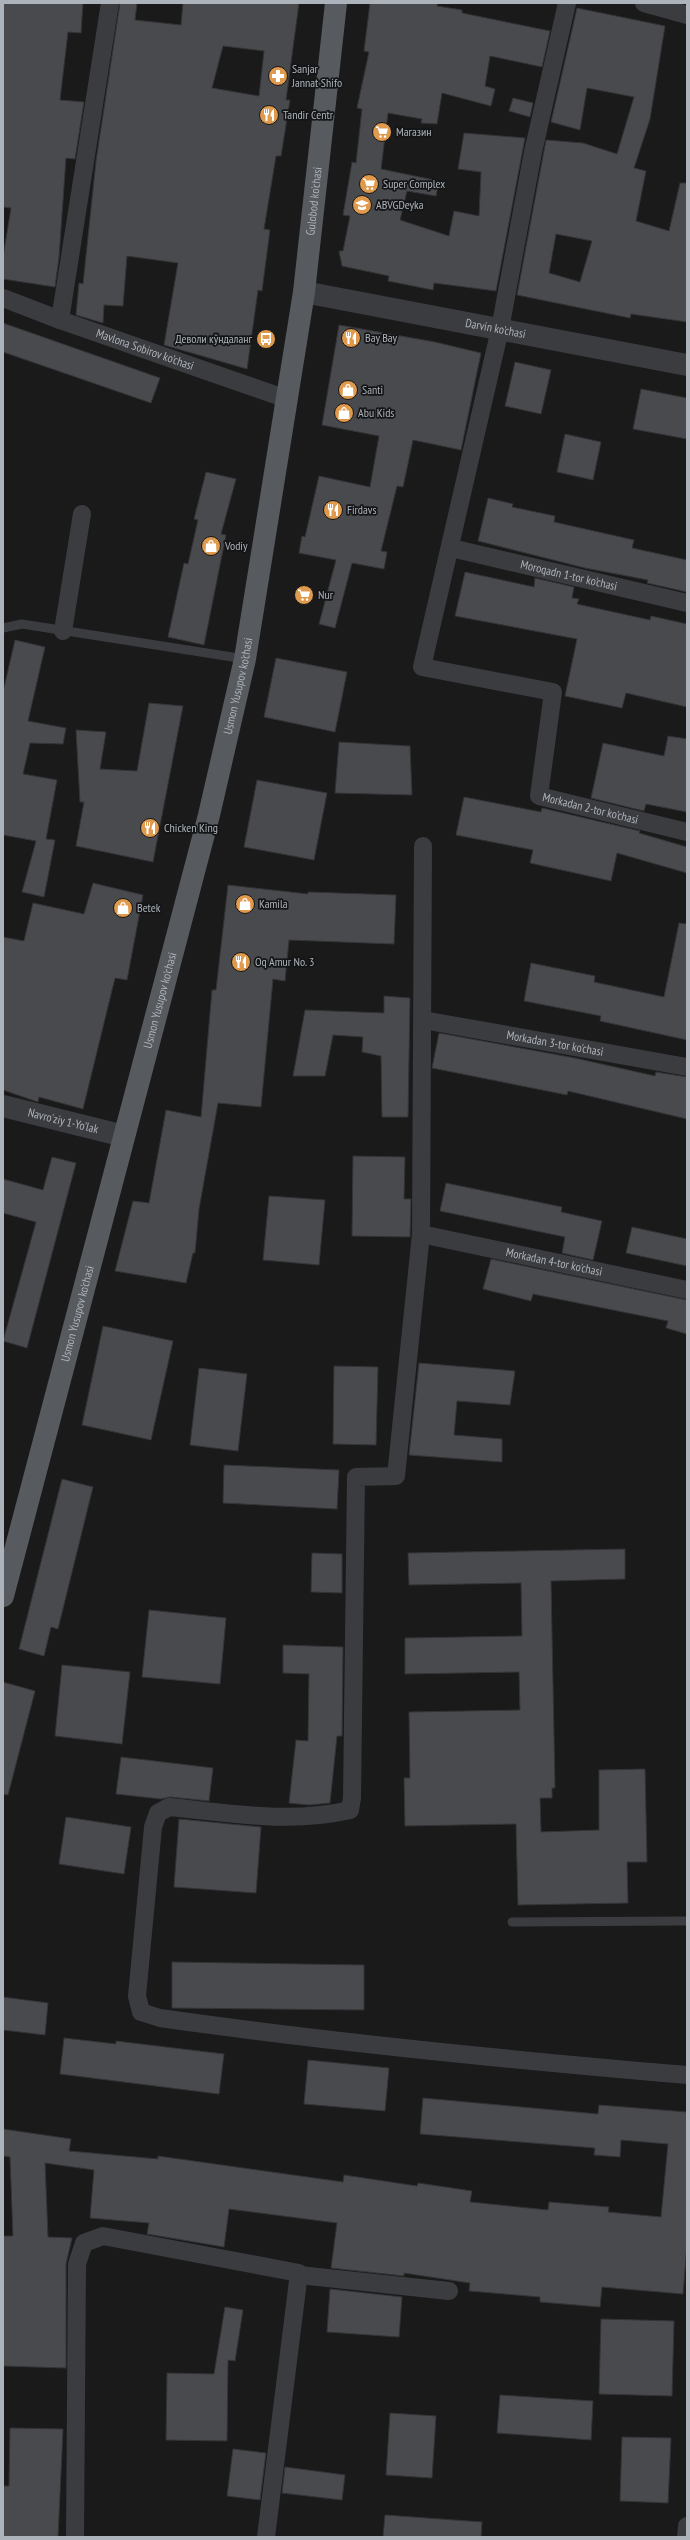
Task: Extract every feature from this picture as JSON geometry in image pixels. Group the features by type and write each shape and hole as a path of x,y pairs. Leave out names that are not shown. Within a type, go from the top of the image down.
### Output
{"main road":[{"name":"Gulobod ko'chasi","path":"287,399 304,292 336,3"},
{"name":"Usmon Yusupov ko'chasi","path":"3,1596 6,1575 209,815 245,659 287,399"}],"street":[{"path":"60,320 110,3"},
{"path":"451,548 500,329 533,152 567,3"},
{"path":"644,3 687,15"},
{"name":"Darvin ko'chasi","path":"304,292 687,365"},
{"name":"Mavlona Sobirov ko'chasi","path":"3,298 60,320 287,399"},
{"path":"63,631 82,514"},
{"name":"Morоqadn 1-tor ko'chasi","path":"451,548 687,603"},
{"name":"Morkadan 2-tor ko'chasi","path":"451,548 422,667 553,692 539,796 687,832"},
{"path":"423,846 424,1020 421,1234 396,1476 356,1477 352,1798 350,1810 330,1815 286,1818 169,1807 158,1813 153,1827 137,1996 141,2012 160,2018 296,2038 533,2062 687,2075"},
{"name":"Morkadan 3-tor ko'chasi","path":"424,1020 687,1067"},
{"name":"Navro'ziy 1-Yo'lak","path":"3,1106 124,1136"},
{"name":"Morkadan 4-tor ko'chasi","path":"421,1234 687,1290"},
{"path":"75,2537 78,2264 84,2243 103,2236 299,2275 449,2291"},
{"path":"266,2537 299,2275"},
{"path":"686,2537 687,2526"}],"lane":[{"path":"3,628 22,624 245,659"},
{"path":"512,1922 687,1921"}],"building":[{"path":"3,3 83,3 81,33 68,32 60,100 84,102 75,159 66,158 59,257 55,287 3,279 3,257 11,208 3,207"},
{"path":"120,3 137,3 135,20 181,25 183,3 299,3 286,100 290,100 281,156 276,156 264,229 270,230 262,291 258,290 247,369 164,345 178,263 127,256 123,306 104,305 103,323 76,315 79,283 83,284 96,161","holes":["223,46 264,51 259,96 212,88"]},
{"path":"370,3 438,3 437,6 462,10 462,13 550,31 542,67 490,56 485,86 495,89 491,106 442,93 437,124 421,123 422,119 388,113 381,169 439,181 436,196 407,191 400,220 449,236 454,211 479,216 481,172 458,169 464,133 525,138 496,291 434,283 433,290 388,281 389,276 342,266 339,251 343,251 350,216 343,215 352,162 356,163 362,109 357,108 369,52 364,51"},
{"path":"577,8 665,26 650,119 634,168 646,171 636,221 669,231 680,183 687,183 687,322 631,314 630,318 517,295 546,140 583,143 617,154 634,97 587,88 580,130 551,122","holes":["556,234 592,241 580,282 549,273"]},
{"path":"513,98 533,103 530,117 509,111"},
{"path":"3,323 160,378 151,403 3,352"},
{"path":"339,325 435,342 481,353 461,450 413,440 403,487 397,486 381,551 387,552 384,569 352,563 335,628 319,624 336,560 299,553 302,536 305,537 319,476 370,487 379,436 322,425"},
{"path":"515,362 551,370 541,414 505,406"},
{"path":"641,389 687,398 687,439 633,429"},
{"path":"565,434 601,442 593,480 557,472"},
{"path":"206,472 236,479 221,534 226,535 204,645 168,637 184,563 188,564 198,520 194,519"},
{"path":"488,498 513,504 512,507 555,516 554,522 634,540 632,548 687,560 687,592 647,583 648,580 585,568 478,541"},
{"path":"465,572 534,587 535,578 574,587 572,598 579,599 577,604 650,620 651,616 687,624 687,707 626,693 622,708 565,696 577,639 455,616"},
{"path":"15,640 45,647 28,721 66,728 63,744 30,743 23,774 57,780 46,839 55,840 44,897 22,892 36,841 3,835 3,692"},
{"path":"276,658 347,672 335,732 264,717"},
{"path":"149,703 183,706 153,862 76,846 84,802 80,802 76,730 106,732 100,769 137,771"},
{"path":"668,736 687,739 687,812 646,804 644,811 591,798 603,743 664,756"},
{"path":"339,742 410,746 412,795 335,793"},
{"path":"257,780 327,793 314,860 244,847"},
{"path":"464,797 541,812 542,808 640,831 639,833 687,847 687,873 617,853 611,881 530,863 533,850 456,835"},
{"path":"93,883 143,895 127,980 115,978 83,1109 39,1097 38,1102 3,1090 3,937 24,941 33,903 84,914"},
{"path":"228,885 308,894 308,892 396,895 394,944 289,940 285,981 273,979 261,1107 218,1103 199,1209 195,1253 193,1253 186,1283 115,1271 133,1201 149,1203 166,1110 201,1117 212,990 216,990"},
{"path":"679,923 687,924 687,1040 600,1021 601,1016 524,1001 531,963 595,976 594,982 664,997"},
{"path":"384,996 410,998 408,1117 382,1117 381,1056 362,1052 363,1037 333,1035 325,1076 293,1076 305,1010 384,1013"},
{"path":"439,1033 575,1058 655,1076 656,1072 687,1077 687,1119 568,1091 567,1095 432,1068"},
{"path":"353,1156 405,1157 404,1199 411,1199 410,1237 352,1236"},
{"path":"52,1157 76,1163 27,1348 3,1341 36,1222 3,1213 3,1179 43,1190"},
{"path":"446,1183 562,1207 561,1212 602,1221 593,1260 562,1253 565,1237 440,1211"},
{"path":"269,1196 325,1200 319,1265 263,1260"},
{"path":"632,1227 687,1239 687,1266 626,1253"},
{"path":"491,1259 687,1300 687,1334 666,1328 668,1321 533,1294 531,1301 483,1289"},
{"path":"103,1326 173,1341 151,1440 82,1425"},
{"path":"419,1363 515,1371 510,1405 457,1401 454,1435 502,1439 502,1462 409,1455"},
{"path":"334,1366 378,1367 376,1445 333,1444"},
{"path":"199,1368 247,1374 238,1451 190,1445"},
{"path":"224,1465 339,1470 337,1509 223,1503"},
{"path":"62,1479 93,1487 58,1629 51,1627 44,1656 19,1649"},
{"path":"625,1549 625,1579 551,1581 555,1788 552,1788 552,1798 540,1798 541,1832 599,1830 599,1770 645,1769 647,1862 627,1862 628,1903 518,1905 516,1824 405,1826 404,1778 410,1778 409,1712 520,1710 519,1672 405,1674 405,1638 522,1636 521,1583 409,1585 408,1553"},
{"path":"312,1553 342,1554 342,1593 311,1592"},
{"path":"149,1610 226,1618 220,1684 142,1677"},
{"path":"283,1645 343,1647 342,1736 337,1736 330,1803 309,1805 289,1803 296,1740 308,1741 309,1674 283,1673"},
{"path":"62,1665 130,1672 122,1744 55,1736"},
{"path":"3,1682 35,1691 8,1795 3,1794"},
{"path":"121,1757 213,1768 209,1801 170,1797 161,1799 116,1794"},
{"path":"66,1817 131,1827 124,1874 59,1864"},
{"path":"179,1819 261,1827 256,1893 174,1887"},
{"path":"172,1962 364,1965 364,2010 172,2008"},
{"path":"3,1997 48,2003 45,2035 3,2030"},
{"path":"64,2038 116,2044 116,2041 224,2054 219,2094 60,2074"},
{"path":"308,2060 389,2068 385,2111 304,2104"},
{"path":"423,2098 598,2114 599,2105 687,2112 687,2244 683,2294 602,2287 600,2307 540,2302 540,2297 469,2291 470,2283 404,2273 404,2276 331,2268 337,2223 229,2209 224,2247 147,2234 149,2223 90,2218 94,2170 45,2163 48,2237 72,2238 66,2264 66,2368 3,2366 3,2236 13,2236 10,2157 3,2156 3,2129 71,2139 69,2151 158,2159 158,2156 343,2182 344,2175 417,2186 418,2183 472,2191 470,2202 548,2210 549,2202 609,2207 608,2212 661,2217 668,2144 621,2140 620,2157 594,2155 595,2148 420,2134"},
{"path":"330,2289 402,2297 399,2337 327,2332"},
{"path":"225,2307 243,2310 235,2361 228,2360 227,2441 166,2440 167,2373 214,2374"},
{"path":"601,2319 674,2321 672,2396 599,2394"},
{"path":"500,2395 593,2401 591,2440 497,2433"},
{"path":"390,2413 436,2416 432,2478 386,2475"},
{"path":"10,2428 63,2429 58,2537 3,2537 3,2486 9,2486"},
{"path":"622,2437 671,2438 668,2503 620,2501"},
{"path":"233,2449 266,2453 260,2500 227,2496"},
{"path":"285,2467 345,2475 342,2500 282,2493"},
{"path":"385,2515 482,2522 481,2537 383,2537"}],"place":[{"name":"Sanjar Jannat Shifo","path":"278,76"},
{"name":"Tandir Centr","path":"269,115"},
{"name":"Магазин","path":"382,132"},
{"name":"Super Complex","path":"369,184"},
{"name":"ABVGDeyka","path":"362,205"},
{"name":"Bay Bay","path":"351,338"},
{"name":"Деволи кўндаланг","path":"266,339"},
{"name":"Santi","path":"348,390"},
{"name":"Abu Kids","path":"344,413"},
{"name":"Firdavs","path":"333,510"},
{"name":"Vodiy","path":"211,546"},
{"name":"Nur","path":"304,595"},
{"name":"Chicken King","path":"150,828"},
{"name":"Kamila","path":"245,904"},
{"name":"Betek","path":"123,908"},
{"name":"Oq Amur No. 3","path":"241,962"}]}
